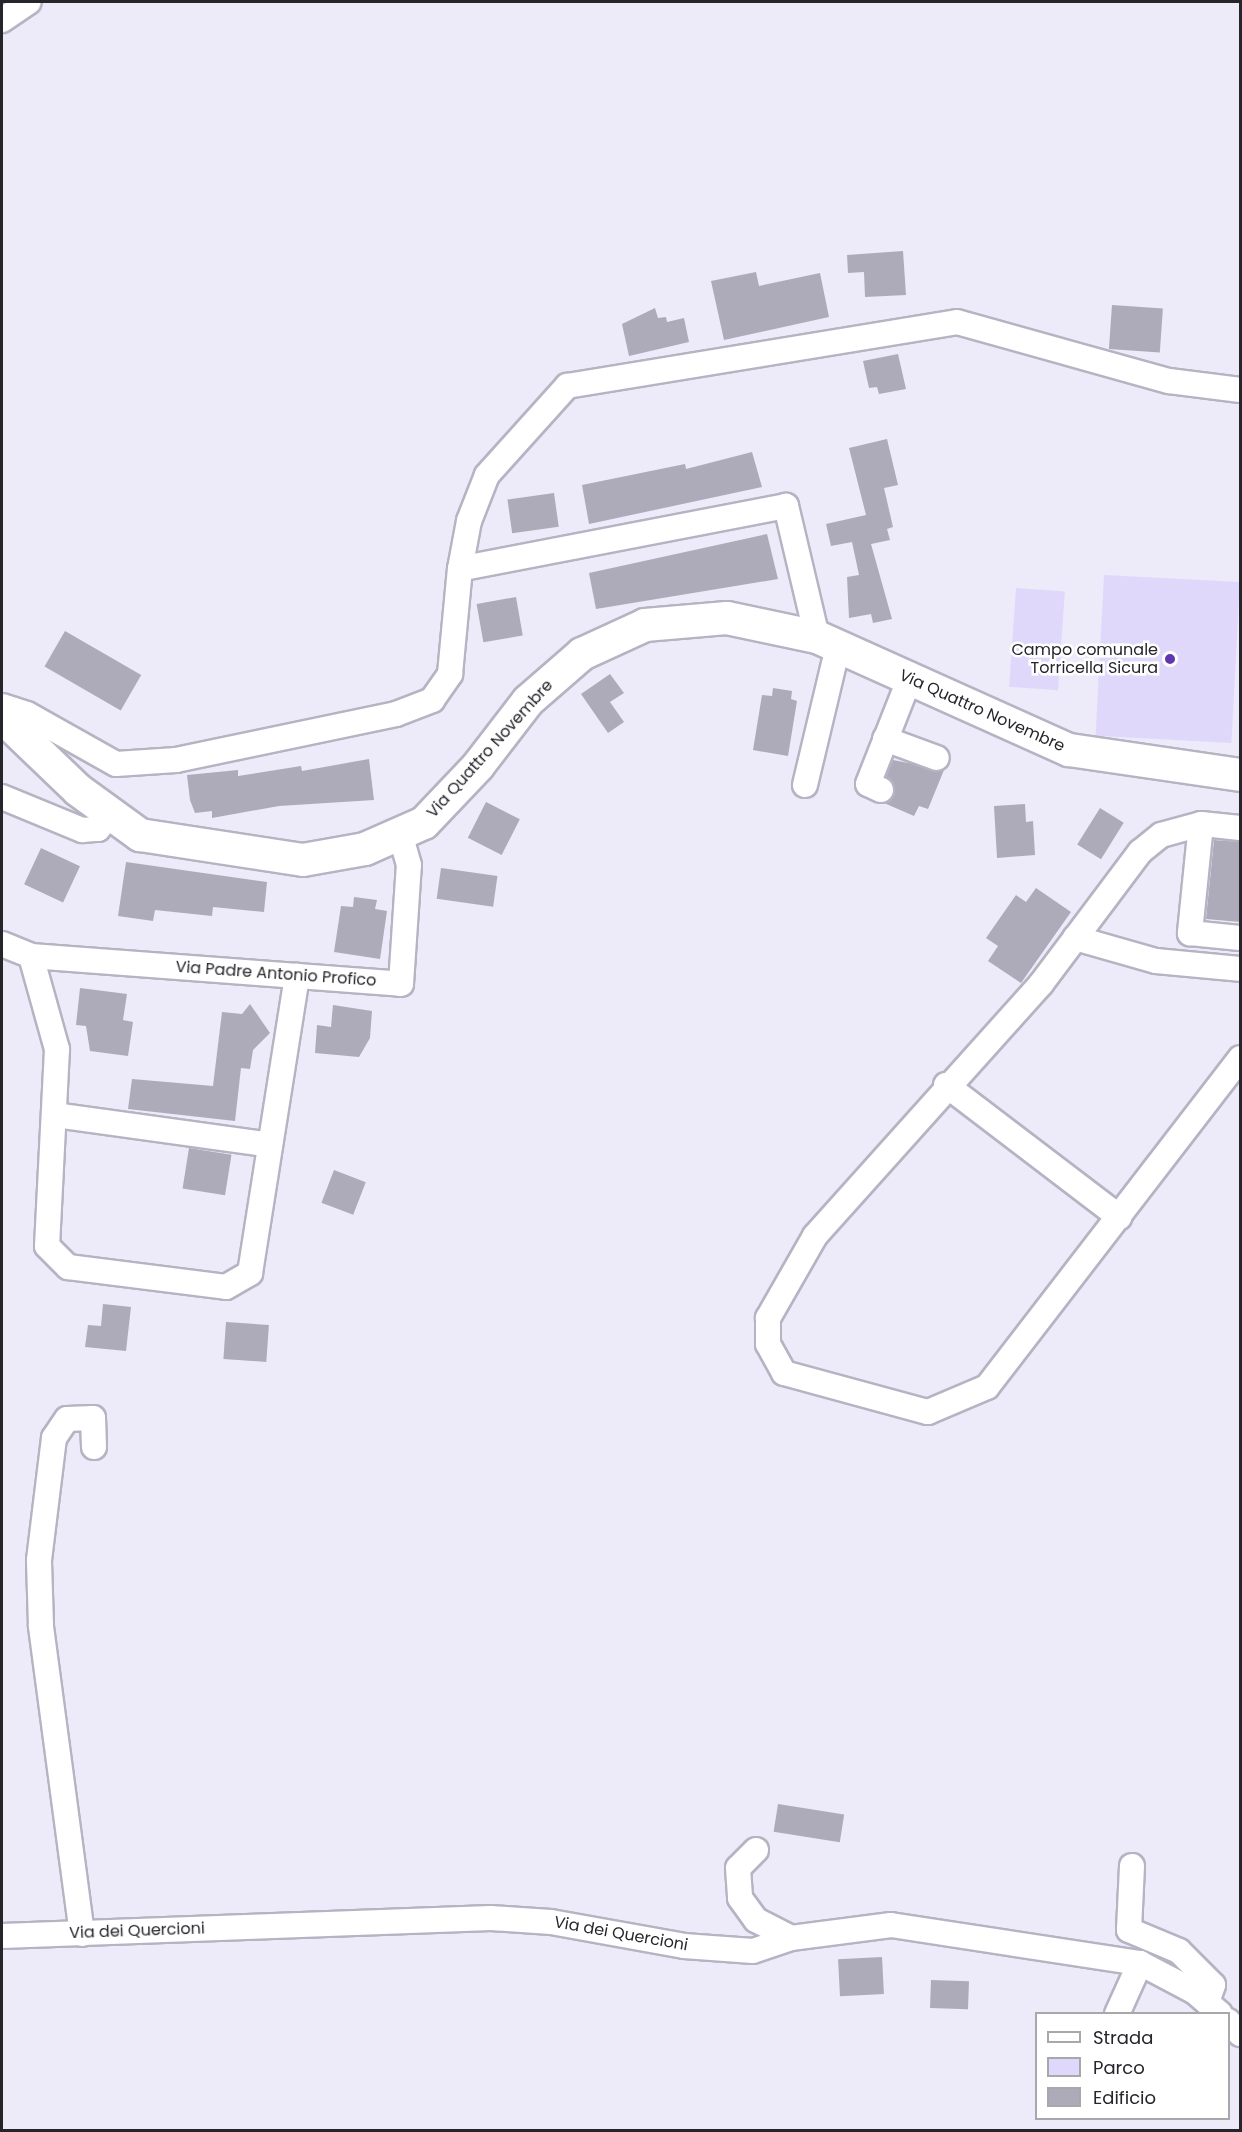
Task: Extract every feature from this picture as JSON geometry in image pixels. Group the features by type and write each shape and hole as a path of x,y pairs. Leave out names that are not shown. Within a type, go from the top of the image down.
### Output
{"main road":[{"name":"Via Quattro Novembre","path":"2,717 109,815 140,835 182,845 303,860 365,849 424,823 553,677 613,638 645,625 727,618 828,641 909,680 1070,750 1240,775"}],"street":[{"path":"2,20 29,2"},
{"path":"2,706 27,714 116,764 176,760 396,714 432,700 450,674 460,569 469,521 487,475 567,386 957,322 1169,381 1240,390"},
{"path":"460,569 786,506 828,641 805,785"},
{"path":"880,790 868,783 909,680"},
{"path":"885,739 937,758"},
{"path":"2,797 82,830 98,830 109,815"},
{"path":"1201,824 1190,933 1240,938"},
{"path":"1240,828 1201,824 1161,834 1140,852 1041,984 946,1085 815,1236 786,1281 768,1318 768,1344 784,1372 928,1412 957,1404 987,1387 1240,1058"},
{"name":"Via Padre Antonio Profico","path":"2,944 31,956 401,984 409,865 400,833"},
{"path":"1075,938 1156,961 1240,969"},
{"path":"31,956 57,1049 47,1246 68,1267 226,1287 250,1273 297,976"},
{"path":"946,1085 1119,1217"},
{"path":"55,1115 270,1145"},
{"path":"82,1934 41,1625 39,1560 54,1438 67,1419 93,1418 94,1447"},
{"path":"756,1850 738,1868 740,1898 756,1920 792,1938"},
{"path":"1132,1866 1129,1930 1179,1951 1213,1985 1224,2012"},
{"name":"Via dei Quercioni","path":"2,1936 491,1918 563,1924 684,1946 753,1950 792,1938 891,1925 1140,1963 1214,2012"},
{"path":"1117,2012 1140,1963"}],"green space":[{"name":"Campo comunale Torricella Sicura","path":"1104,575 1240,582 1231,743 1096,736"},
{"path":"1016,588 1065,591 1058,690 1009,687"}],"building":[{"path":"903,251 906,295 865,297 864,272 848,273 847,255"},
{"path":"756,272 759,286 820,273 829,317 724,340 711,281"},
{"path":"1112,305 1163,309 1160,352 1109,349"},
{"path":"655,308 658,318 666,317 667,322 684,318 689,342 629,356 622,324"},
{"path":"898,354 906,389 879,394 877,387 869,388 863,361"},
{"path":"887,439 898,485 884,488 893,527 887,529 890,540 871,544 892,619 873,623 871,614 849,618 847,577 859,575 852,542 831,546 826,524 866,515 849,448"},
{"path":"752,452 762,487 589,524 582,485 685,464 686,469"},
{"path":"554,493 559,527 512,533 507,500"},
{"path":"767,534 778,579 596,609 589,573"},
{"path":"516,597 523,635 483,642 477,604"},
{"path":"65,631 141,675 121,711 44,667"},
{"path":"610,674 624,693 610,702 624,722 608,733 581,694"},
{"path":"773,688 792,691 791,699 797,701 788,756 753,750 762,695 772,696"},
{"path":"369,759 374,800 279,806 212,818 212,811 195,813 190,800 187,775 238,770 238,776 301,766 302,771"},
{"path":"893,760 944,770 928,809 919,806 914,816 884,803 894,795 886,777"},
{"path":"486,802 520,819 502,855 468,838"},
{"path":"1025,804 1026,822 1033,821 1035,855 997,858 994,806"},
{"path":"1100,808 1124,823 1101,859 1077,844"},
{"path":"1214,840 1240,842 1240,922 1206,919"},
{"path":"41,848 80,866 63,902 24,884"},
{"path":"126,862 267,882 264,912 213,907 212,916 155,910 153,921 118,916"},
{"path":"441,868 497,876 493,907 437,899"},
{"path":"1036,888 1071,912 1021,983 988,961 998,946 986,938 1016,895 1026,902"},
{"path":"354,897 377,900 375,909 387,911 380,959 334,952 341,906 353,907"},
{"path":"80,988 127,994 123,1020 133,1022 128,1056 90,1051 86,1026 76,1025"},
{"path":"250,1004 270,1033 253,1050 250,1069 241,1068 235,1121 128,1109 132,1079 213,1086 222,1012 242,1014"},
{"path":"333,1005 372,1011 370,1038 359,1057 315,1053 317,1025 331,1027"},
{"path":"189,1148 231,1155 225,1195 183,1188"},
{"path":"334,1170 366,1182 353,1215 321,1203"},
{"path":"103,1304 131,1307 126,1351 85,1347 88,1325 101,1326"},
{"path":"226,1322 269,1325 266,1362 223,1359"},
{"path":"778,1804 844,1814 840,1842 774,1832"},
{"path":"882,1957 884,1994 840,1996 838,1959"},
{"path":"931,1980 969,1981 968,2009 930,2008"}],"place":[{"name":"Campo comunale Torricella Sicura","path":"1170,659"}]}
